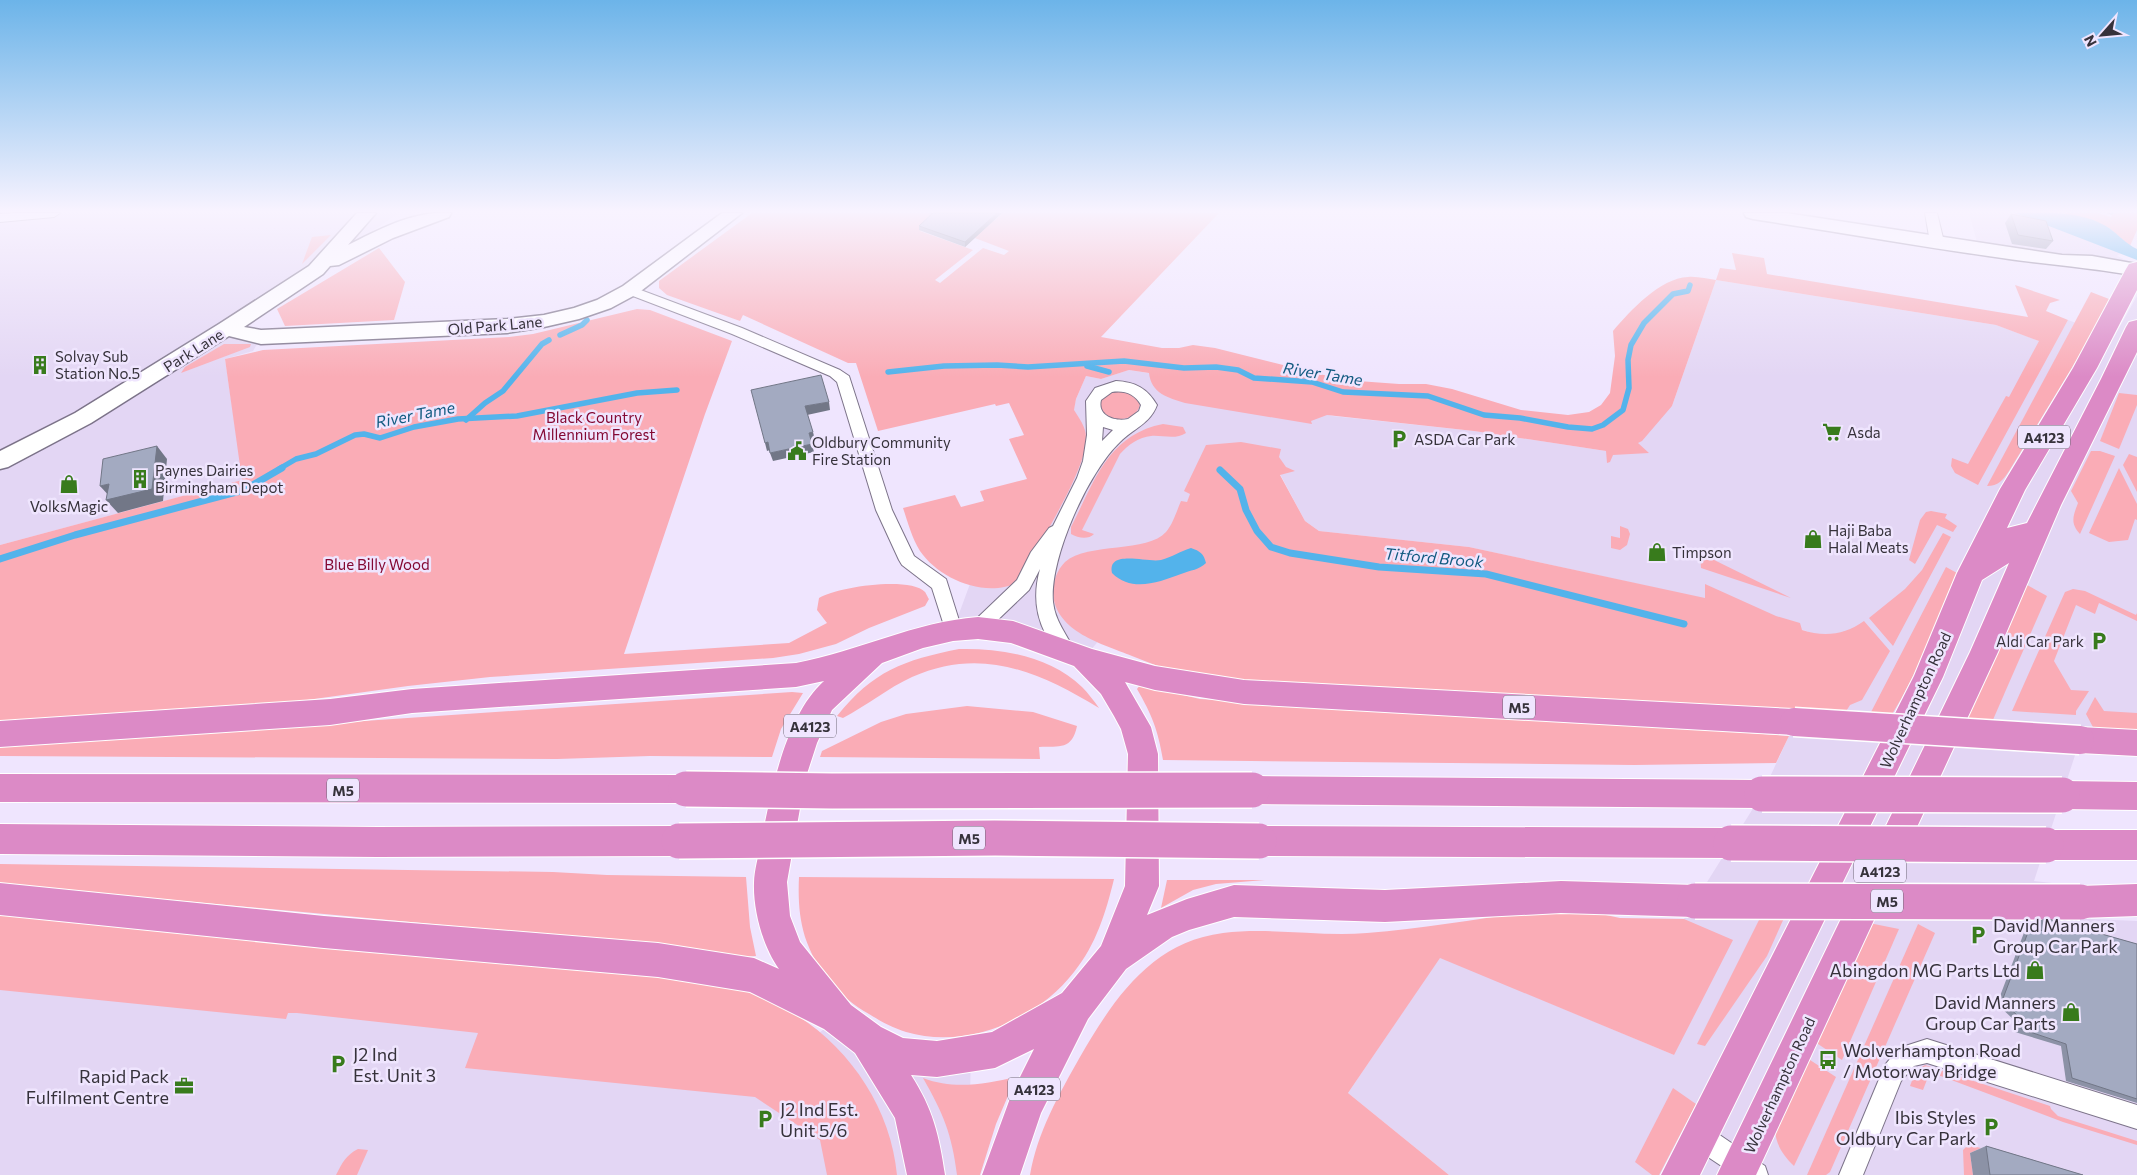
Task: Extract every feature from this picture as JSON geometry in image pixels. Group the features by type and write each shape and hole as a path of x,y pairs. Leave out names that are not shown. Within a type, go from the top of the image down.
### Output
{"highway":[{"name":"Wolverhampton Road","path":"1680,1175 1928,677 1972,572 2013,489 2085,368 2135,275"},
{"name":"Wolverhampton Road","path":"1744,1172 1984,652 2048,505 2137,326"},
{"path":"1995,526 2017,520 2056,452 2077,450"},
{"path":"1972,572 2003,554 2013,536 2038,531"},
{"name":"A4123","path":"1001,1175 1025,1106 1075,1006 1114,957 1142,886 1143,754 1136,727 1111,685 1075,654 1013,632 965,629 920,637 872,655 821,702 802,743 789,780 770,882 773,916 788,953 838,1018 868,1040 900,1056 937,1059 995,1050 1040,1027 1075,1006"},
{"name":"M5","path":"1075,654 1155,678 1244,692 2137,743"},
{"path":"0,734 330,712 412,701 796,674 826,669 872,655"},
{"name":"M5","path":"0,788 686,789 822,791 1252,790 2137,796"},
{"name":"M5","path":"0,839 368,842 995,838 2137,845"},
{"name":"M5","path":"1114,957 1160,926 1234,901 1386,906 1561,896 1695,901 2080,902 2137,900"},
{"path":"0,899 324,932 658,960 754,975 838,1018"},
{"name":"A4123","path":"868,1040 912,1111 926,1175"}],"main road":[{"path":"316,270 320,268"},
{"name":"Old Park Lane","path":"226,329 261,338 507,326 544,321 578,313 604,304 630,290 660,268"},
{"path":"2098,268 2135,275"},
{"name":"Park Lane","path":"0,461 83,418 226,329 316,270"}],"street":[{"path":"630,290 737,331 835,373 844,380 884,510 908,560 940,584 965,629 1023,584 1037,557 1065,518"},
{"path":"1075,654 1053,634 1048,621 1043,600 1050,565 1065,518 1089,467 1094,443 1093,408 1095,397 1106,389 1121,387 1137,390 1147,398 1149,405 1145,417 1114,438 1089,467"},
{"path":"1093,408 1097,417 1107,423 1132,424"},
{"path":"1851,1175 1893,1073 1907,1056 1927,1051 2137,1117"},
{"name":"Wolverhampton Road","path":"1699,1136 1744,1172"}],"shaded area":[{"path":"0,268 318,268 227,329 261,337 253,351 225,359 243,480 0,545"},
{"path":"2097,268 2137,268 2137,279 2111,270"},
{"path":"1716,280 1996,325 2053,346 2068,320 2114,337 2137,296 2137,731 2080,740 2034,881 2070,885 2091,919 2137,921 2137,1175 1449,1175 1348,1093 1440,957 1674,1055 1684,919 1762,794 1789,736 1794,722 1812,633 1706,599 1469,547 1319,531 1305,521 1280,474 1210,448 1173,535 1101,638 1084,658 953,630 974,573 1071,422 1076,399 1086,376 1101,379 1129,370 1199,381 1332,416 1474,431 1606,451 1672,406"},
{"path":"0,913 794,1015 819,1033 838,1018 868,1039 971,1054 968,1175 0,1175"}],"green space":[{"path":"346,268 394,268 405,282 394,320 285,326 277,309"},
{"path":"677,268 950,268 935,280 940,283 959,268 1167,268 1101,337 1162,348 1179,348 1193,345 1215,348 1344,380 1426,384 1452,389 1521,410 1568,415 1589,412 1601,405 1610,393 1615,356 1613,331 1637,305 1656,289 1677,279 1695,277 1716,280 1672,406 1642,441 1638,443 1649,453 1613,455 1610,462 1607,463 1606,451 1474,431 1327,415 1311,421 1312,424 1185,403 1161,394 1150,380 1149,373 1129,370 1101,379 1086,376 1076,399 1074,410 1082,423 1086,437 1085,451 1079,468 1059,510 1018,582 1005,587 992,588 978,587 951,578 928,561 915,541 903,508 955,495 961,507 984,501 980,491 1027,479 1009,439 1024,435 1009,403 996,406 995,404 878,431 856,363 848,363 743,315 740,321 667,295 659,288 659,281"},
{"path":"1720,268 1736,270 1735,268 1766,268 1767,274 2028,317 2015,285 2060,300 2050,303 2046,311 2068,320 1978,485 1955,473 1951,466 1952,458 1968,464 2006,396 2009,397 2039,341 1996,325 1716,280"},
{"path":"2091,292 2109,299 2082,351 2007,474 1997,484 1987,486"},
{"path":"637,309 650,310 732,341 705,414 624,654 789,643 827,623 817,610 819,598 856,587 889,584 917,587 925,592 929,599 925,606 869,628 836,644 799,654 773,658 490,677 278,704 0,721 0,545 242,480 225,359 263,350 509,337 533,334"},
{"path":"224,344 251,344 250,347 181,373 185,367"},
{"path":"1111,391 1121,391 1135,396 1140,405 1134,415 1118,419 1102,413 1098,402"},
{"path":"2119,393 2137,395 2137,405 2119,449 2100,441"},
{"path":"1163,424 1183,427 1186,433 1173,437 1147,437 1134,442 1120,454 1082,530 1094,534 1083,538 1071,534 1071,527 1095,478 1115,450 1128,439 1144,430"},
{"path":"1241,442 1281,449 1279,457 1286,467 1295,471 1280,475 1305,521 1319,531 1469,547 1705,598 1705,584 1776,616 1800,623 1802,630 1818,634 1842,632 1864,621 1890,651 1862,700 1850,705 1845,713 1197,676 1149,663 1082,635 1071,627 1062,618 1056,606 1053,593 1056,576 1065,562 1075,556 1088,552 1146,543 1166,532 1173,521 1181,501 1187,502 1190,494 1184,491 1206,445"},
{"path":"2091,451 2100,451 2115,456 2080,534 2073,519 2078,503 2071,491"},
{"path":"2129,454 2137,457 2137,492 2123,465"},
{"path":"2119,468 2137,504 2137,520 2135,519 2128,540 2109,542 2089,533"},
{"path":"1926,512 1947,514 1945,518 1957,526 1953,532 1937,525 1915,564 1909,560 1920,520"},
{"path":"1620,526 1628,529 1630,534 1627,545 1620,550 1611,548 1611,536 1620,538"},
{"path":"1943,533 1951,537 1893,646 1869,618 1905,589 1922,570"},
{"path":"1700,553 1791,598 1701,568"},
{"path":"1946,567 1957,573 1910,682 1891,716 1870,714"},
{"path":"2027,585 2047,596 1992,722 1966,721"},
{"path":"2073,589 2085,591 2136,615 2137,613 2137,621 2099,603 2095,614 2076,605 2054,661 2071,690 2089,691 2076,711 2076,715 2012,711 2065,592"},
{"path":"959,649 1008,652 1040,661 1069,676 1084,689 1099,708 1077,695 1032,674 1009,667 986,664 962,664 938,668 912,677 843,718 837,716 864,688 891,670 922,658"},
{"path":"1140,685 1200,699 1582,721 1789,736 1776,763 1634,765 1163,760 1154,723 1137,689"},
{"path":"792,692 803,693 781,729 772,757 650,756 557,759 0,756 0,743 305,725"},
{"path":"2095,697 2104,711 2137,713 2137,731 2094,729 2086,714"},
{"path":"967,706 1033,712 1077,726 1075,734 1068,743 1059,746 1039,747 1040,759 820,757 822,751 881,722 906,714"},
{"path":"0,864 553,872 607,875 746,877 750,927 756,956 741,957 562,936 0,884"},
{"path":"799,877 1114,879 1104,916 1088,951 1082,962 1059,989 1021,1017 999,1027 976,1034 953,1037 929,1037 906,1032 878,1019 858,1007 830,982 815,961 805,937 799,907"},
{"path":"1167,880 1265,880 1216,884 1193,890 1161,908"},
{"path":"1536,911 1587,911 1620,918 1684,919 1733,940 1674,1055 1440,958 1348,1093 1449,1175 1030,1175 1033,1159 1050,1114 1064,1085 1106,1015 1137,977 1155,961 1175,948 1198,939 1241,931 1331,934 1367,933"},
{"path":"0,913 698,980 740,990 764,998 790,1011 814,1027 836,1047 855,1069 871,1093 883,1119 892,1147 897,1175 827,1175 820,1140 755,1097 465,1068 478,1033 297,1013 288,1013 286,1019 0,990"},
{"path":"1760,918 1784,918 1767,956 1705,1046 1697,1044"},
{"path":"1869,923 1899,929 1842,1060 1815,1042"},
{"path":"1918,924 1935,933 1830,1172 1826,1175 1807,1175"},
{"path":"1807,1058 1836,1077 1794,1166 1780,1149 1776,1139 1775,1128"},
{"path":"1925,1065 2050,1106 2058,1116 2137,1141 2137,1145 2063,1122 1930,1072 1923,1090 1910,1086 1916,1070"},
{"path":"1016,1077 996,1124 980,1175 957,1175 946,1124 923,1078 946,1084 970,1085"},
{"path":"1673,1088 1696,1104 1659,1175 1652,1175 1635,1162"},
{"path":"1968,1145 1981,1148 1970,1153 1973,1175 1964,1175 1963,1150"},
{"path":"358,1149 368,1150 357,1175 336,1175 350,1154"}],"water":[{"path":"1191,548 1201,553 1206,563 1198,569 1164,580 1146,584 1128,583 1112,573 1112,566 1116,561 1122,559 1161,560"}],"building":[{"path":"821,375 829,402 805,406 813,432 809,433 812,444 770,453 768,442 765,443 751,390"},
{"path":"157,446 152,489 106,500 109,484 100,486 103,459"},
{"name":"David Manners Group Car Parts","path":"2045,918 2137,944 2137,1099 2072,1078 2066,1044 2021,1029 2019,1017 2002,1001 2030,927 2047,932"},
{"path":"1986,1146 2083,1175 1990,1175"}],"waterway":[{"name":"River Tame","path":"888,372 944,366 997,365 1028,367 1124,361 1184,368 1216,367 1238,370 1254,378 1312,382 1343,392 1428,396 1484,415 1520,418 1568,427 1592,429 1603,425 1623,410 1629,388 1628,360 1631,345 1644,323 1673,294 1688,291 1690,285"},
{"path":"560,335 582,325 587,320"},
{"path":"468,419 485,403 503,391 542,344 549,340"},
{"name":"Titford Brook","path":"1087,366 1109,372"},
{"name":"River Tame","path":"468,419 517,416 637,393 677,390"},
{"name":"River Tame","path":"279,469 296,459 316,454 355,435 364,434 380,438 414,427 468,419"},
{"name":"River Tame","path":"0,559 75,535 244,490 282,468"},
{"name":"Titford Brook","path":"1220,470 1240,489 1246,510 1257,531 1271,547 1290,553 1379,567 1486,574 1684,624"}],"place":[{"name":"Solvay Sub Station No.5","path":"40,365"},
{"name":"Asda","path":"1832,432"},
{"name":"ASDA Car Park","path":"1399,439"},
{"name":"Oldbury Community Fire Station","path":"797,451"},
{"name":"Paynes Dairies Birmingham Depot","path":"140,479"},
{"name":"VolksMagic","path":"69,484"},
{"name":"Haji Baba Halal Meats","path":"1813,539"},
{"name":"Timpson","path":"1657,552"},
{"name":"Aldi Car Park","path":"2099,641"},
{"name":"David Manners Group Car Park","path":"1978,935"},
{"name":"Abingdon MG Parts Ltd","path":"2035,970"},
{"name":"David Manners Group Car Parts","path":"2071,1012"},
{"name":"Wolverhampton Road / Motorway Bridge","path":"1828,1060"},
{"name":"J2 Ind Est. Unit 3","path":"338,1064"},
{"name":"Rapid Pack Fulfilment Centre","path":"184,1086"},
{"name":"J2 Ind Est. Unit 5/6","path":"765,1119"},
{"name":"Ibis Styles Oldbury Car Park","path":"1991,1127"}],"park label":[{"name":"Black Country Millennium Forest","path":"594,426"},
{"name":"Blue Billy Wood","path":"377,564"}]}
